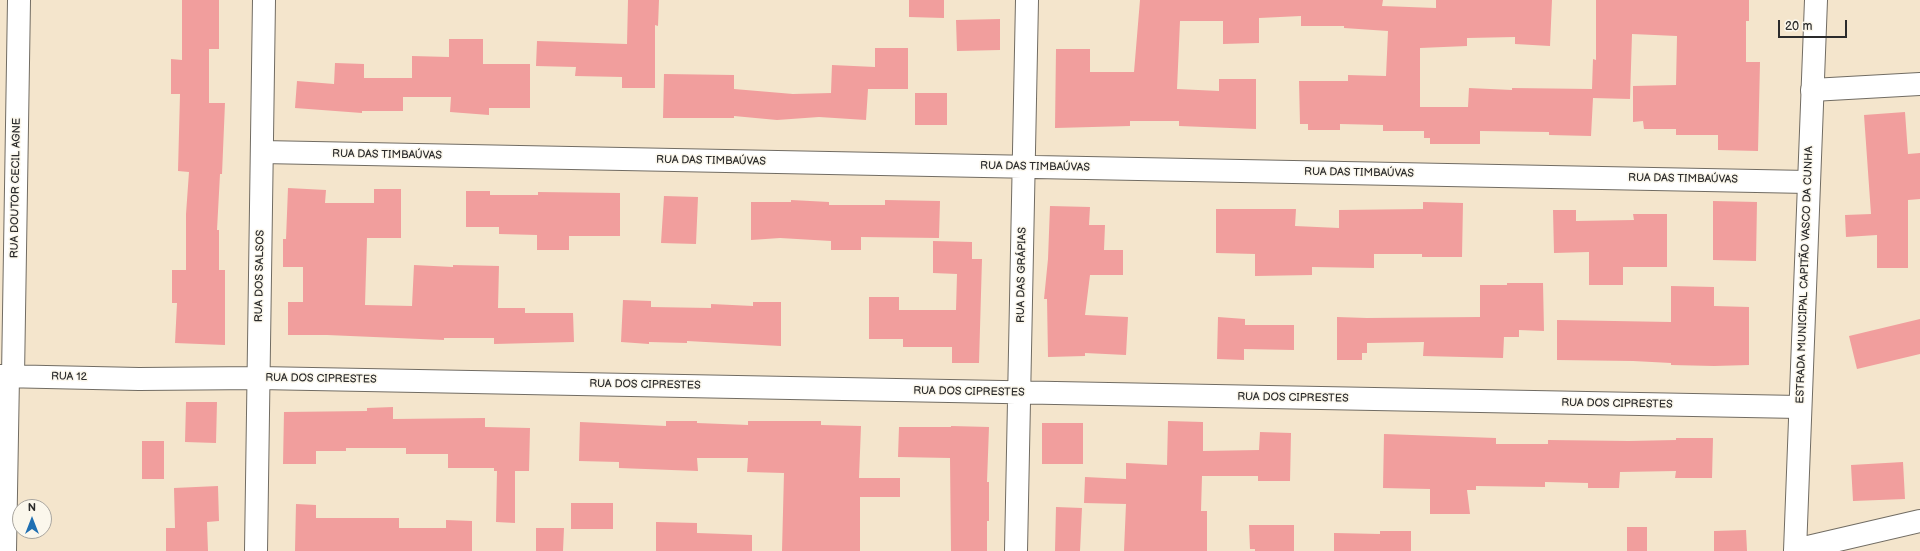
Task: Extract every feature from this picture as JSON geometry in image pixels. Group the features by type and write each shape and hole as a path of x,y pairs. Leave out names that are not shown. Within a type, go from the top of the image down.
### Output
{"street":[{"name":"RUA DOUTOR CECIL AGNE","path":"5,551 7,376 19,0"},
{"name":"RUA DOS SALSOS","path":"256,551 264,0"},
{"name":"RUA DAS GRÁPIAS","path":"1016,551 1027,0"},
{"name":"ESTRADA MUNICIPAL CAPITÃO VASCO DA CUNHA","path":"1795,550 1816,0"},
{"path":"1812,90 1920,84"},
{"name":"RUA DAS TIMBAÚVAS","path":"262,152 1808,182"},
{"name":"RUA 12","path":"7,376 139,379"},
{"name":"RUA DOS CIPRESTES","path":"139,379 259,378 1800,407"},
{"path":"1795,550 1920,521"}],"building":[{"path":"182,0 219,0 219,49 209,49 209,103 225,103 222,174 220,174 217,230 219,230 219,270 225,270 225,345 175,343 177,303 172,303 172,270 186,270 186,214 189,172 178,171 180,94 171,94 171,59 182,60"},
{"path":"628,0 659,0 658,26 655,25 655,88 622,88 622,77 575,76 576,67 536,66 537,41 627,44"},
{"path":"909,0 944,0 944,18 909,17"},
{"path":"1140,0 1383,0 1382,6 1436,8 1436,0 1552,0 1550,46 1515,44 1515,37 1467,38 1467,46 1420,48 1420,107 1468,107 1469,88 1512,90 1512,88 1592,89 1593,59 1596,60 1596,0 1749,0 1749,21 1746,21 1746,62 1760,62 1758,151 1718,150 1718,135 1676,135 1676,129 1644,129 1643,121 1633,122 1633,86 1676,85 1677,36 1632,34 1630,99 1593,98 1591,136 1549,135 1549,132 1480,131 1480,144 1430,144 1430,138 1424,138 1424,131 1383,131 1383,125 1340,124 1340,130 1308,130 1308,124 1300,124 1299,81 1348,81 1348,75 1386,76 1388,31 1344,28 1344,26 1301,26 1301,16 1259,18 1259,43 1223,44 1223,21 1180,21 1177,89 1219,91 1219,79 1256,79 1256,129 1179,126 1179,121 1130,121 1130,126 1055,128 1056,49 1090,49 1090,72 1134,72"},
{"path":"1000,19 1000,50 957,51 956,20"},
{"path":"449,39 483,39 483,64 530,64 530,108 489,108 489,115 450,112 451,97 403,97 403,111 362,111 362,113 295,108 297,81 334,84 335,63 364,64 364,78 412,78 412,56 449,57"},
{"path":"875,48 908,48 908,89 868,89 866,120 819,117 777,120 734,116 734,118 663,118 664,74 734,75 734,89 793,94 831,93 832,65 875,67"},
{"path":"915,93 947,93 947,125 915,125"},
{"path":"1905,112 1908,154 1920,153 1920,199 1908,200 1908,268 1877,268 1877,235 1846,237 1845,215 1871,214 1864,115"},
{"path":"288,188 326,190 325,203 374,203 374,189 401,189 401,238 367,238 365,305 412,306 414,265 453,267 453,265 499,266 498,308 525,308 525,313 573,313 574,342 494,344 494,338 444,338 444,340 327,335 288,335 288,302 303,302 303,267 283,267 283,239 286,239"},
{"path":"466,191 490,191 490,195 538,195 538,192 620,193 620,236 569,236 569,250 537,250 537,235 499,234 499,227 466,227"},
{"path":"664,196 698,197 696,244 661,243"},
{"path":"791,200 829,202 829,205 885,205 885,200 940,201 939,238 861,237 861,250 831,250 831,241 780,238 751,240 751,202 791,202"},
{"path":"1713,201 1757,202 1756,261 1713,260"},
{"path":"1423,202 1463,203 1462,257 1422,257 1422,254 1374,254 1374,268 1312,267 1312,275 1255,276 1255,254 1216,253 1216,209 1296,209 1295,226 1339,228 1339,210 1423,209"},
{"path":"1050,206 1090,207 1089,225 1105,225 1104,250 1123,250 1123,275 1090,275 1085,315 1128,317 1126,355 1085,353 1085,356 1048,357 1047,299 1044,299 1048,259"},
{"path":"1553,210 1576,210 1576,221 1634,220 1633,214 1667,214 1667,267 1623,267 1623,285 1589,285 1589,252 1554,253"},
{"path":"933,241 972,242 972,259 982,259 979,363 952,363 952,347 903,347 903,339 869,339 869,297 899,297 899,310 956,310 957,274 933,273"},
{"path":"1507,283 1543,283 1544,331 1519,330 1519,337 1504,337 1503,358 1423,356 1424,342 1367,343 1367,353 1362,353 1362,360 1337,360 1337,317 1480,317 1480,285 1507,285"},
{"path":"1671,286 1714,287 1714,306 1749,307 1749,365 1671,365 1671,363 1633,361 1557,360 1557,320 1671,322"},
{"path":"623,300 651,301 651,307 711,308 711,304 753,306 753,302 781,302 781,346 687,341 687,343 649,342 649,344 621,342"},
{"path":"1218,317 1245,319 1245,325 1294,325 1294,350 1244,349 1244,360 1217,359"},
{"path":"1920,319 1920,354 1857,369 1849,336"},
{"path":"186,402 217,402 216,443 185,442"},
{"path":"393,407 393,419 485,418 485,427 530,428 529,471 515,471 515,523 496,522 497,471 494,471 494,468 448,468 448,454 406,454 406,448 346,448 346,451 316,451 316,464 283,464 284,412 367,411 367,408"},
{"path":"666,421 697,421 697,423 748,425 748,421 821,421 821,425 861,426 859,478 900,478 900,497 860,497 860,551 782,551 784,473 747,472 748,458 697,458 698,471 619,468 619,462 579,461 580,422 666,426"},
{"path":"1168,421 1203,422 1203,451 1259,450 1260,432 1291,433 1290,481 1258,481 1258,476 1202,476 1201,511 1207,511 1207,551 1124,551 1126,504 1084,503 1085,477 1126,479 1126,463 1167,465"},
{"path":"1042,423 1083,423 1083,464 1042,464"},
{"path":"899,427 989,427 987,482 989,482 989,521 987,521 987,551 951,551 950,458 898,457"},
{"path":"1384,434 1496,438 1496,444 1548,444 1548,440 1629,441 1676,440 1676,438 1713,438 1712,478 1675,478 1676,471 1620,472 1619,488 1588,488 1588,483 1545,482 1545,487 1476,486 1476,490 1467,490 1470,514 1430,514 1430,489 1383,488"},
{"path":"142,441 164,441 164,479 142,479"},
{"path":"1903,462 1905,499 1853,501 1851,465"},
{"path":"218,486 219,521 207,522 208,551 166,551 166,528 175,528 174,488"},
{"path":"571,503 613,503 613,529 571,529"},
{"path":"296,504 316,505 316,518 399,518 399,528 446,528 446,520 472,521 472,551 295,551"},
{"path":"1056,507 1082,508 1080,551 1055,551"},
{"path":"656,522 697,523 697,533 752,535 752,551 656,551"},
{"path":"1249,525 1294,525 1294,551 1255,551 1255,549 1250,549"},
{"path":"1627,527 1647,527 1647,551 1627,551"},
{"path":"536,528 564,528 563,551 536,551"},
{"path":"1746,530 1747,551 1714,551 1714,531"},
{"path":"1380,531 1411,531 1411,551 1334,551 1334,533 1380,534"}]}
